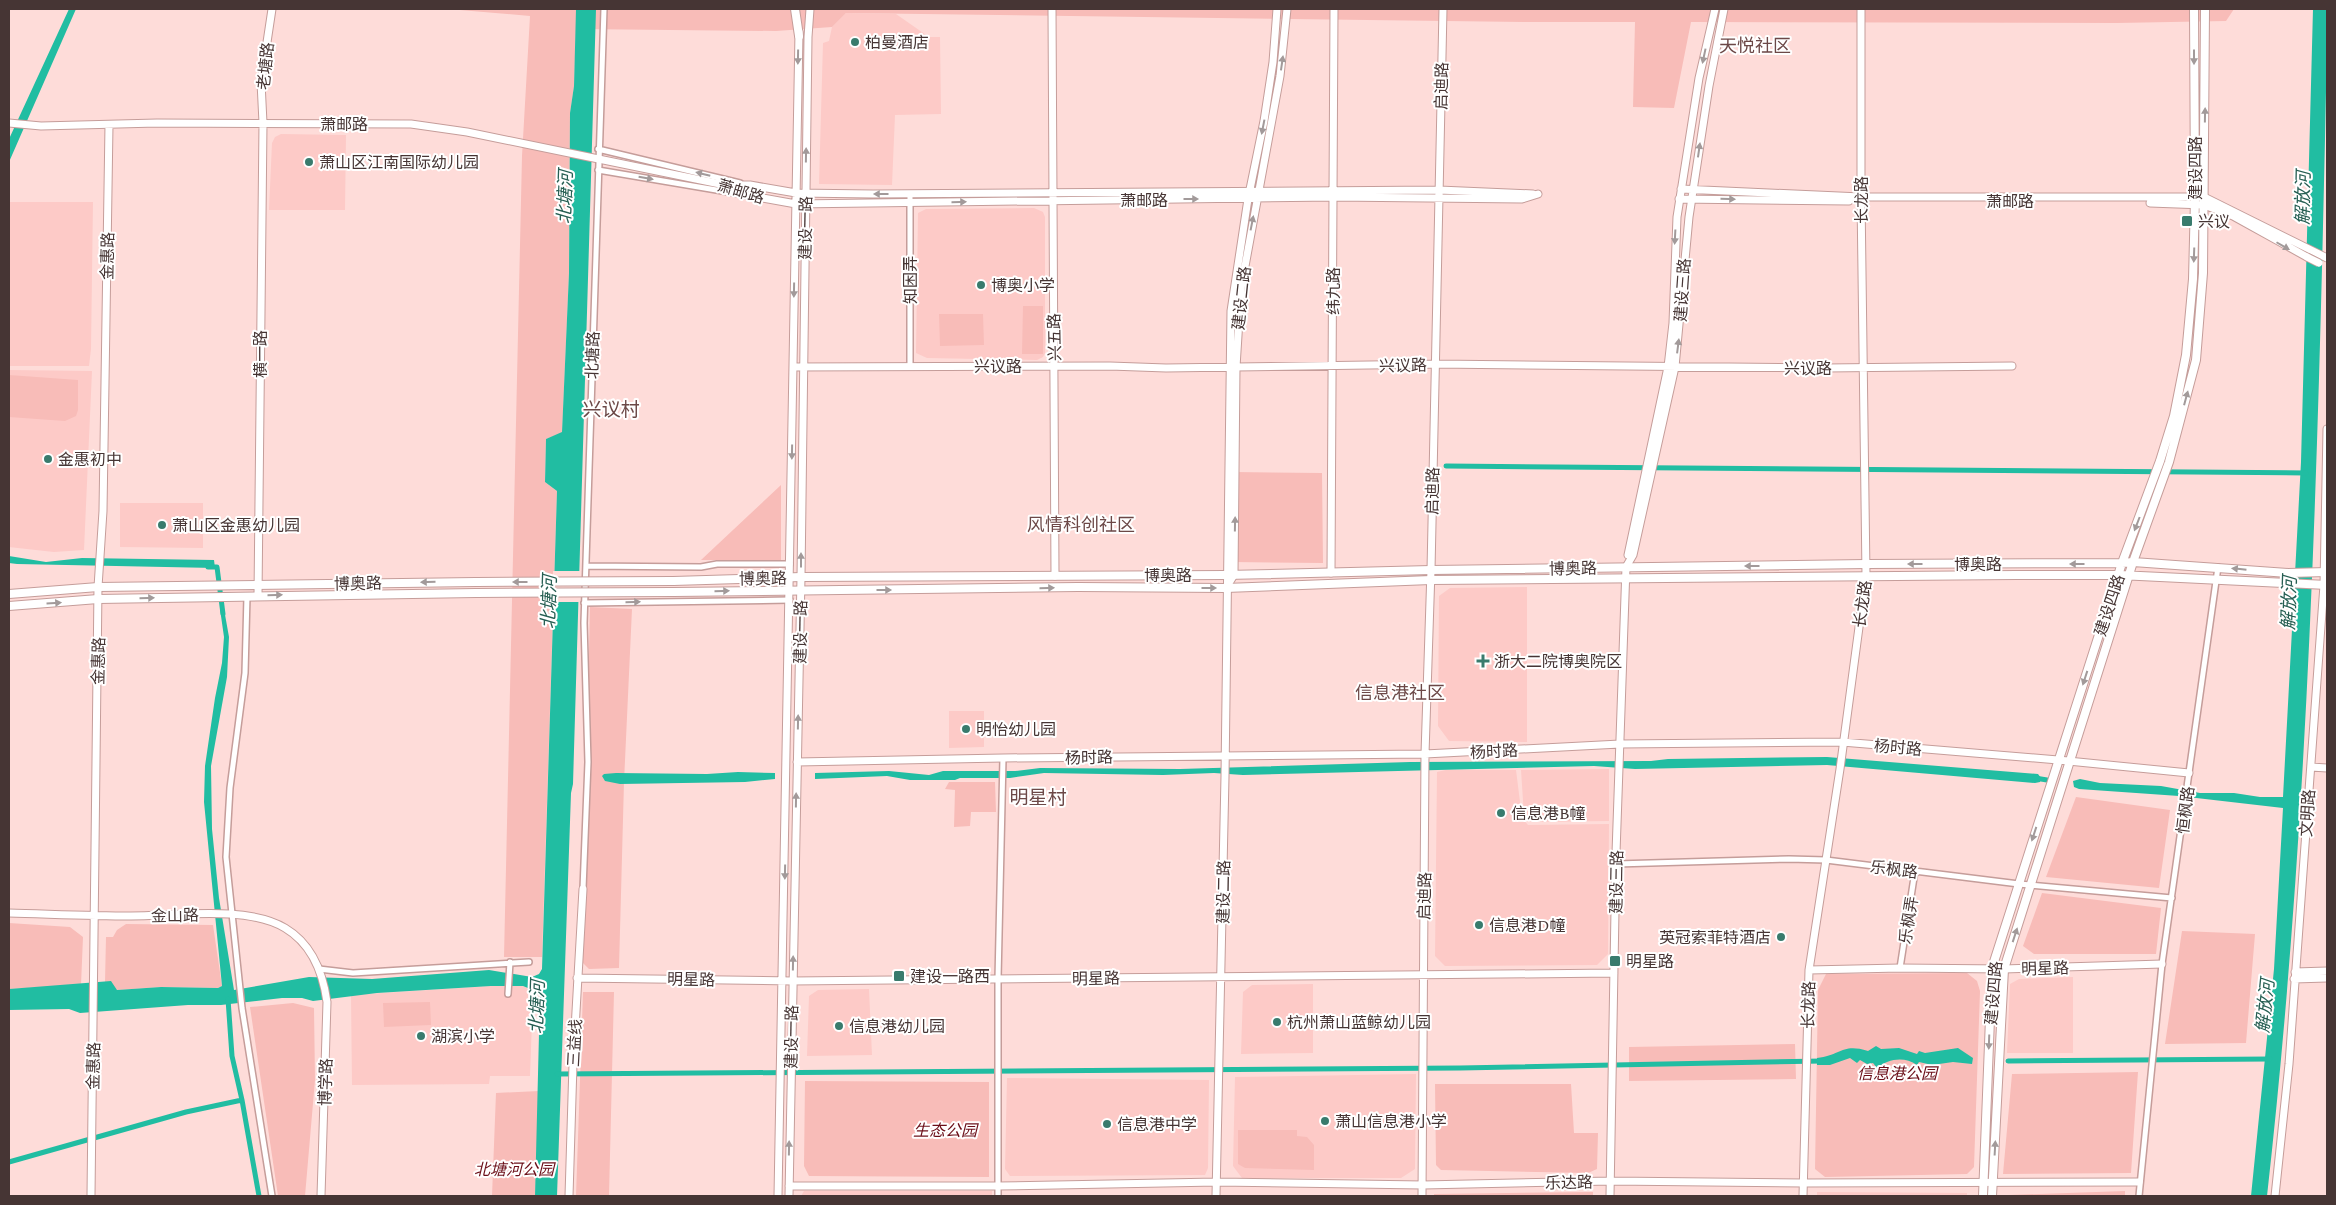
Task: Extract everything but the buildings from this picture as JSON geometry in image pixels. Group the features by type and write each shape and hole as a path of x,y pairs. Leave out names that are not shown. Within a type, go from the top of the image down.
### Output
{"main road":[{"path":"795,9 799,36"},
{"name":"建设四路","path":"1992,1196 2004,969 2128,576 2169,462 2196,360 2203,273 2199,201 2194,9"},
{"name":"建设四路","path":"1982,1196 1992,968 2122,564 2160,461 2174,416 2186,356 2199,201 2205,9"},
{"name":"博奥路","path":"9,594 98,587 674,581 801,577 1230,575 1431,570 1866,564 2122,564 2133,562 2288,573 2322,573"},
{"name":"博奥路","path":"9,606 98,599 222,596 1078,587 1226,588 1431,580 1866,575 2119,575 2322,585"}],"street":[{"name":"老塘路","path":"263,124 261,82 272,9"},
{"name":"北塘路","path":"582,889 588,762 584,603 604,9"},
{"name":"建设一路","path":"778,1196 799,9"},
{"name":"建设一路","path":"788,1196 801,577 805,204 810,9"},
{"name":"兴五路","path":"1052,9 1055,576"},
{"name":"建设二路","path":"1230,575 1233,367 1232,296 1273,62 1277,9"},
{"name":"建设二路","path":"1233,367 1241,288 1280,76 1287,9"},
{"name":"纬九路","path":"1331,573 1334,9"},
{"name":"启迪路","path":"1422,1196 1425,757 1431,580 1443,9"},
{"name":"建设三路","path":"1671,367 1675,244 1679,200 1699,78 1714,9"},
{"name":"建设三路","path":"1610,1196 1616,864 1626,567 1633,555 1650,462 1671,367 1693,189 1709,86 1724,9"},
{"name":"长龙路","path":"1803,1196 1808,970 1840,768 1866,575 1862,367 1861,9"},
{"name":"萧邮路","path":"13,124 411,124 528,144 725,185 746,195 796,204 1052,197"},
{"name":"横一路","path":"258,596 263,124"},
{"name":"金惠路","path":"90,1196 96,915 98,587 109,125"},
{"path":"598,149 750,185 796,193 1052,197 1538,194"},
{"path":"598,170 746,195"},
{"path":"725,185 750,185"},
{"name":"萧邮路","path":"1681,189 1861,199 2199,201"},
{"name":"知困弄","path":"910,194 910,366"},
{"name":"萧邮路","path":"1679,200 2091,198 2199,201 2233,216 2319,263 2327,260"},
{"path":"2199,201 2320,253 2327,260"},
{"name":"兴议路","path":"793,367 1333,367 1436,364 1671,367 2012,366"},
{"name":"文明路","path":"2275,1196 2289,1064 2311,767 2322,585 2327,430"},
{"path":"586,566 701,567 717,564 790,564"},
{"name":"恒枫路","path":"2139,1182 2162,964 2218,567"},
{"path":"1226,588 1230,575"},
{"name":"建设二路","path":"1216,1196 1226,776 1226,588"},
{"path":"248,596 245,673 230,788 226,857 230,915 242,1008 272,1196"},
{"path":"584,603 790,600"},
{"name":"杨时路","path":"797,762 1003,758 1225,760 1425,757 1620,744 1842,742 2189,773"},
{"path":"998,1196 998,979 1003,758"},
{"path":"2311,767 2327,768"},
{"name":"乐枫路","path":"1616,864 1789,859 1826,860 2019,884 2172,898"},
{"name":"乐枫弄","path":"1900,968 1915,871"},
{"name":"三益线","path":"569,1196 572,1083 582,889"},
{"name":"金山路","path":"9,913 230,915 272,921 286,928 307,947 320,971"},
{"path":"320,971 353,972 510,965 530,962"},
{"name":"明星路","path":"1808,970 1900,968 2004,969 2162,964"},
{"path":"508,992 510,965"},
{"name":"博学路","path":"320,971 327,1002 321,1196"},
{"path":"2295,976 2327,971"},
{"name":"明星路","path":"577,978 792,981 1423,973 1614,973"},
{"path":"2295,976 2327,978"},
{"name":"乐达路","path":"789,1186 998,1186 1217,1182 1422,1185 1611,1181 1804,1183 2139,1182"},
{"path":"2138,1196 2139,1182"}],"shaded area":[{"path":"69,9 76,9 9,162 9,139"},
{"path":"576,9 596,9 573,784 571,793 557,1196 535,1196 540,993 523,986 491,986 377,993 313,1001 302,998 282,998 221,1005 188,1005 80,1013 69,1009 9,1010 9,989 111,981 117,990 161,987 218,988 222,986 204,802 205,766 222,663 224,637 220,609 224,609 229,637 227,677 211,766 212,829 219,898 234,990 309,977 372,979 489,970 532,977 539,974 542,969 557,491 545,482 546,439 562,432 569,273 570,113 574,86"},
{"path":"2313,9 2326,9 2327,45 2316,477 2303,765 2282,1053 2267,1196 2251,1196 2274,969 2283,808 2179,796 2079,789 2074,787 2073,781 2080,779 2100,783 2161,786 2200,793 2234,793 2260,797 2283,797 2301,462"},
{"path":"846,13 896,14 929,37 940,37 941,114 895,115 892,185 819,184 823,43 829,41 832,27"},
{"name":"萧山区江南国际幼儿园","path":"281,134 346,135 345,210 269,210 272,143 275,137"},
{"path":"9,202 93,202 91,349 89,366 9,366"},
{"name":"博奥小学","path":"1034,208 1043,212 1045,217 1045,353 1043,357 1037,360 927,358 916,353 918,213 926,209"},
{"name":"金惠初中","path":"9,370 92,371 84,550 54,552 9,547"},
{"name":"萧山区金惠幼儿园","path":"120,503 203,503 203,548 120,547"},
{"path":"9,556 46,562 82,558 214,560 215,568 17,564 9,563"},
{"name":"浙大二院博奥院区","path":"1527,587 1527,742 1449,741 1438,726 1439,596 1450,588"},
{"name":"明怡幼儿园","path":"949,711 984,711 984,747 949,748"},
{"path":"1827,757 2038,774 2041,778 2040,782 2035,783 1827,765 1635,769 1594,766 1243,775 1214,773 1163,775 1044,773 1010,778 960,778 955,780 910,780 887,776 815,779 815,773 889,771 929,775 943,771 1015,771 1040,768 1180,769 1410,762 1651,761 1668,759"},
{"path":"1609,769 1609,821 1531,822 1524,816 1521,770"},
{"path":"1446,770 1516,770 1522,818 1528,825 1609,824 1608,954 1597,965 1445,966 1435,956 1437,772"},
{"path":"738,772 775,773 775,779 745,782 620,784 605,781 602,776 604,774 616,773 707,774"},
{"path":"2073,977 2073,1053 2007,1053 2010,984 2019,979"},
{"name":"杭州萧山蓝鲸幼儿园","path":"1313,984 1313,1053 1241,1054 1243,992 1252,985"},
{"name":"湖滨小学","path":"491,986 523,986 530,989 533,994 530,1076 490,1076 489,1084 352,1085 351,995"},
{"name":"信息港幼儿园","path":"869,989 872,1055 807,1056 809,996 818,990"},
{"path":"1876,1046 1881,1049 1899,1048 1917,1054 1919,1051 1925,1053 1958,1048 1973,1058 1972,1064 1953,1062 1932,1065 1919,1062 1917,1065 1907,1060 1896,1060 1886,1062 1877,1068 1873,1063 1867,1064 1860,1060 1857,1063 1850,1058 1830,1065 1817,1065 1817,1058 1853,1048 1868,1051"},
{"name":"萧山信息港小学","path":"1416,1074 1415,1169 1401,1178 1242,1178 1233,1166 1235,1077"},
{"name":"信息港中学","path":"1007,1078 1209,1080 1208,1168 1205,1175 1010,1176 1005,1169"},
{"path":"804,1191 992,1191 992,1196 801,1196"},
{"path":"1817,1192 1967,1193 1967,1196 1817,1196"}],"green space":[{"path":"448,9 2234,9 2226,21 2116,23 1691,22 1674,108 1633,107 1635,22 846,13 832,27 776,31 576,29 574,86 570,113 569,273 562,433 546,439 545,482 557,491 542,957 504,957 522,156 530,16"},
{"path":"1023,306 1043,306 1043,354 1022,354"},
{"path":"939,314 983,314 984,345 940,346"},
{"path":"9,375 78,380 78,410 76,416 65,421 9,417"},
{"path":"1234,472 1322,473 1323,563 1232,562"},
{"path":"781,485 781,560 701,560"},
{"path":"590,607 632,609 624,782 619,968 589,969 582,962"},
{"path":"949,782 995,782 996,812 971,812 970,826 954,827 955,790 945,789"},
{"path":"2076,797 2170,810 2159,888 2046,877"},
{"path":"2042,893 2161,908 2156,954 2034,954 2023,946"},
{"path":"9,923 70,927 83,937 81,985 9,989"},
{"path":"126,924 213,925 222,986 218,988 161,987 117,990 105,982 106,937 113,937 117,930"},
{"path":"2182,931 2255,934 2246,1043 2165,1044"},
{"name":"信息港公园","path":"1967,973 1977,981 1980,991 1974,1167 1967,1174 1825,1177 1815,1169 1818,990 1826,974"},
{"path":"583,992 614,992 609,1196 576,1196"},
{"path":"430,1002 431,1025 384,1027 383,1003"},
{"path":"293,1003 314,1008 315,1080 305,1196 278,1196 250,1007"},
{"path":"1795,1044 1796,1079 1629,1081 1629,1047"},
{"path":"2138,1072 2131,1173 2003,1174 2012,1074"},
{"name":"生态公园","path":"805,1081 989,1082 989,1177 809,1176 804,1166"},
{"path":"1435,1084 1571,1084 1574,1133 1598,1133 1597,1169 1588,1173 1441,1170 1436,1165"},
{"name":"北塘河公园","path":"539,1091 535,1196 492,1196 496,1093"},
{"path":"1238,1130 1297,1130 1297,1136 1307,1137 1314,1145 1314,1170 1245,1168 1238,1164"},
{"path":"2125,1191 2125,1196 2008,1196 2008,1195"},
{"path":"1593,1192 1593,1196 1434,1196 1434,1194"}],"pier":[{"path":"553,571 582,571 580,602 552,602"}],"waterway":[{"path":"1446,466 2306,473"},
{"path":"208,567 217,567 223,614"},
{"path":"2035,778 2047,780"},
{"path":"228,999 232,1056 259,1196"},
{"path":"2008,1061 2270,1059"},
{"path":"557,1074 1460,1068 1823,1061"},
{"path":"9,1162 186,1112 242,1100"}],"place":[{"name":"柏曼酒店","path":"855,42"},
{"name":"萧山区江南国际幼儿园","path":"309,162"},
{"name":"兴议","path":"2187,221"},
{"name":"博奥小学","path":"981,285"},
{"name":"金惠初中","path":"48,459"},
{"name":"萧山区金惠幼儿园","path":"162,525"},
{"name":"浙大二院博奥院区","path":"1483,661"},
{"name":"明怡幼儿园","path":"966,729"},
{"name":"信息港B幢","path":"1501,813"},
{"name":"信息港D幢","path":"1479,925"},
{"name":"英冠索菲特酒店","path":"1781,937"},
{"name":"明星路","path":"1615,961"},
{"name":"建设一路西","path":"899,976"},
{"name":"杭州萧山蓝鲸幼儿园","path":"1277,1022"},
{"name":"信息港幼儿园","path":"839,1026"},
{"name":"湖滨小学","path":"421,1036"},
{"name":"萧山信息港小学","path":"1325,1121"},
{"name":"信息港中学","path":"1107,1124"}],"district":[{"name":"天悦社区","path":"1755,46"},
{"name":"兴议村","path":"611,409"},
{"name":"风情科创社区","path":"1081,525"},
{"name":"信息港社区","path":"1400,693"},
{"name":"明星村","path":"1038,797"}],"water label":[{"name":"北塘河","path":"565,197"},
{"name":"解放河","path":"2303,198"},
{"name":"北塘河","path":"549,602"},
{"name":"解放河","path":"2289,603"},
{"name":"解放河","path":"2265,1006"},
{"name":"北塘河","path":"537,1007"}]}
